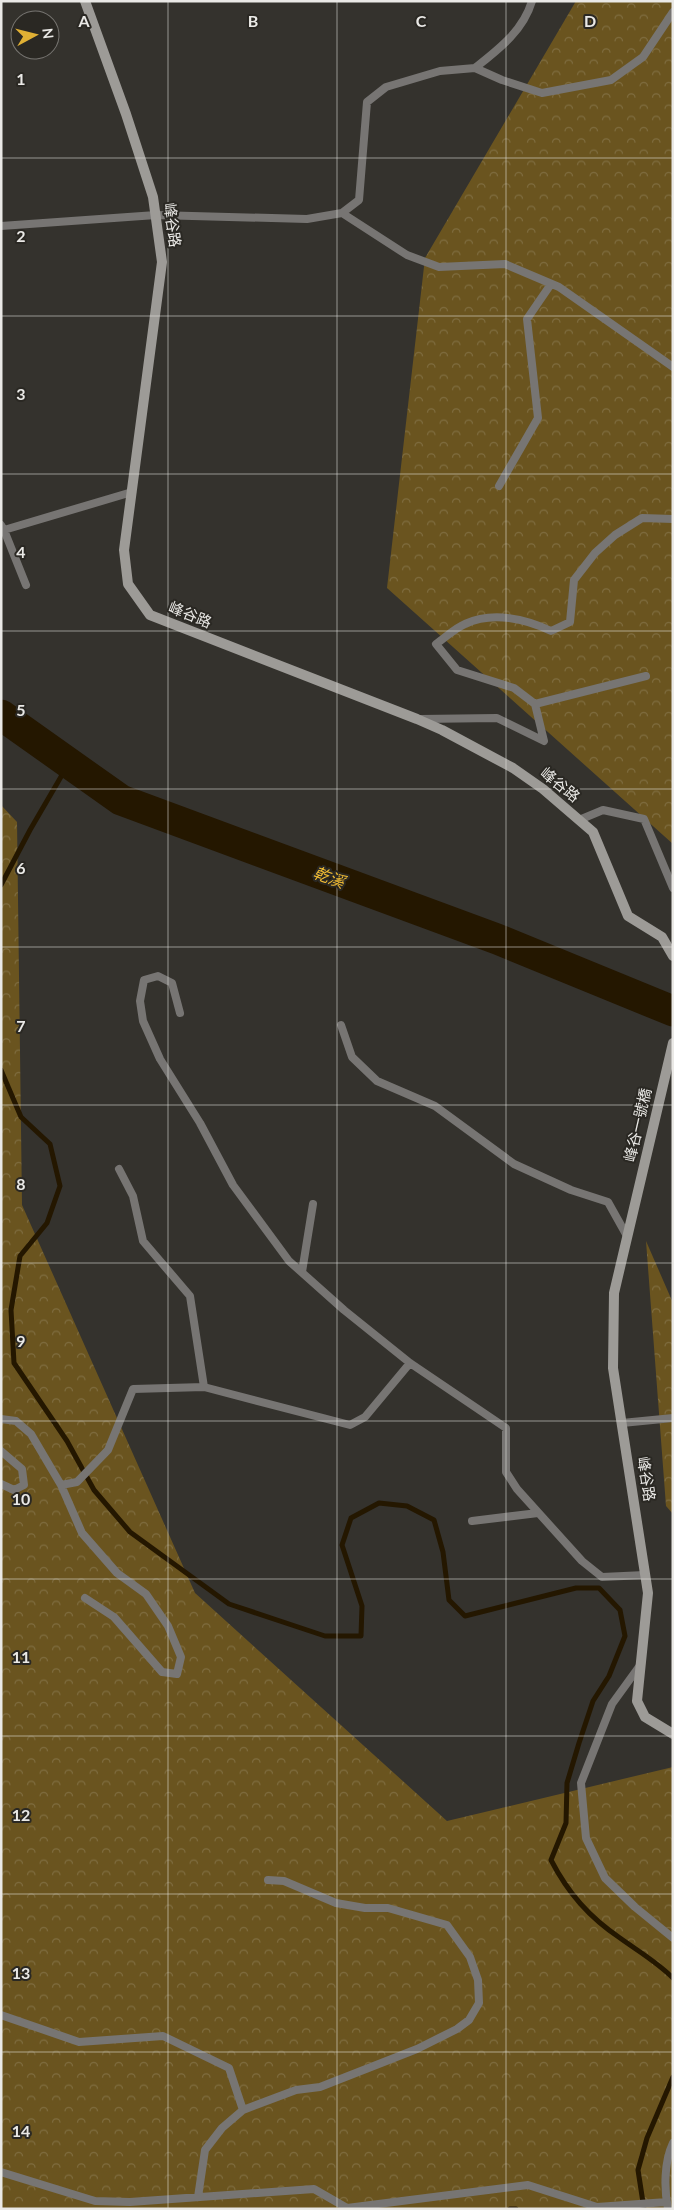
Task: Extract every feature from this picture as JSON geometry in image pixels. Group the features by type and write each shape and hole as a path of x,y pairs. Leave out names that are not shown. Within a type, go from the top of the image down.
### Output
{"street":[{"name":"峰谷路","path":"85,1 126,114 153,197 162,262 124,550 128,584 150,615 417,719 442,730 513,768 543,790 593,832 628,916 662,937 673,956"},
{"name":"峰谷一號橋","path":"632,1214 673,1042"},
{"name":"峰谷路","path":"632,1214 614,1293 613,1368 648,1593 637,1701 645,1717 673,1734"}],"lane":[{"path":"475,68 506,42 527,18 532,1"},
{"path":"1,226 156,215 307,219 342,213 358,200 367,102 386,87 440,71 475,68 502,80 542,93 612,80 643,57 673,12"},
{"path":"342,213 407,255 439,267 505,264 551,284 604,317 673,367"},
{"path":"499,486 538,418 527,319 551,284"},
{"path":"26,584 3,528 132,492"},
{"path":"417,719 497,718 544,741 535,704 514,688 457,670 436,644 465,624 492,617 529,620 551,631 570,622 574,580 595,553 615,535 642,518 673,519"},
{"path":"535,704 646,676"},
{"path":"579,820 603,810 644,819 673,888"},
{"path":"180,1013 172,983 158,976 144,980 140,1001 143,1021 160,1059 200,1123 233,1185 289,1260 344,1310 410,1364 506,1428 506,1472 517,1489 582,1561 602,1577 645,1575"},
{"path":"341,1026 352,1058 377,1081 434,1106 514,1164 571,1190 608,1202 627,1236"},
{"path":"119,1169 133,1196 143,1241 190,1296 204,1388"},
{"path":"302,1272 313,1204"},
{"path":"61,1485 77,1482 108,1450 133,1389 204,1388 350,1425 366,1418 410,1364"},
{"path":"622,1423 673,1418"},
{"path":"1,1419 16,1421 31,1434 61,1485 82,1532 117,1573 146,1594 168,1626 181,1657 177,1674 162,1672 114,1617 85,1598"},
{"path":"1,1451 22,1469 24,1485 14,1490 1,1484"},
{"path":"472,1521 538,1513"},
{"path":"642,1663 612,1704 581,1783 586,1838 605,1878 635,1907 673,1938"},
{"path":"198,2197 204,2150 222,2128 243,2110 296,2090 320,2086 417,2048 457,2029 469,2020 479,2003 478,1980 470,1957 447,1925 388,1908 365,1908 336,1903 284,1881 268,1880"},
{"path":"1,2015 79,2042 163,2036 229,2068 243,2110"},
{"path":"1,2172 95,2201 130,2202 314,2189 347,2208 528,2185 596,2208 655,2203 667,2206 665,2193 670,2150 673,2143"}],"green space":[{"path":"576,1 673,1 673,844 387,588 425,258"},
{"path":"1,805 17,822 22,1205 195,1593 447,1821 673,1767 673,2209 1,2209"},
{"path":"646,1241 673,1303 673,1514 666,1506"}],"waterway":[{"name":"乾溪","path":"1,715 121,800 497,939 673,1011"},
{"path":"1,885 69,763"},
{"path":"1,1070 21,1117 50,1144 60,1186 47,1223 20,1256 11,1310 14,1363 67,1441 94,1490 130,1532 229,1604 325,1636 361,1636 362,1606 342,1545 351,1518 379,1503 407,1506 434,1520 443,1552 449,1600 465,1616 576,1588 599,1588 620,1610 625,1636 609,1676 593,1701 579,1743 567,1783 566,1823 551,1860 572,1894 589,1913 673,1978"},
{"path":"644,2209 638,2170 647,2138 673,2077"},
{"path":"510,2209 516,2209"}]}
